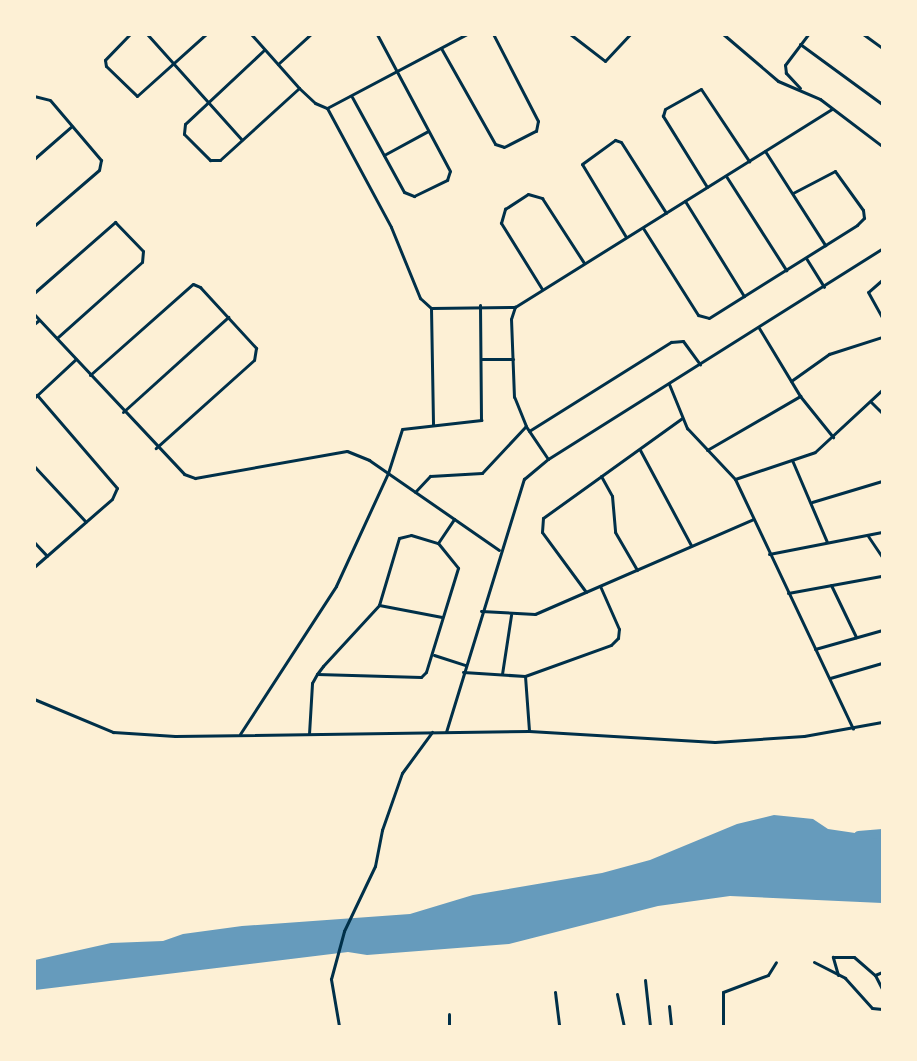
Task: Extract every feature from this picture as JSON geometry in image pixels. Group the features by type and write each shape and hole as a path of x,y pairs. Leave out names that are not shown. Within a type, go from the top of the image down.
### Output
{"street":[{"path":"130,34 105,60 131,94 142,94 206,34"},
{"path":"147,34 242,140"},
{"path":"251,34 299,88 315,103 327,108 391,227 420,298 431,308 480,305 516,307"},
{"path":"278,64 310,34"},
{"path":"352,97 410,196 447,180 450,171 376,34"},
{"path":"327,108 397,74 467,34"},
{"path":"441,48 495,144 504,147 536,131 538,121 493,34"},
{"path":"570,34 605,61 630,34"},
{"path":"723,34 778,81 800,89 832,109 882,146"},
{"path":"800,89 785,68 808,34"},
{"path":"864,34 882,48"},
{"path":"800,44 882,104"},
{"path":"264,50 185,124 184,134 215,162 299,88"},
{"path":"708,188 663,116 665,109 701,89 749,161"},
{"path":"34,96 48,98 100,156 101,165 34,226"},
{"path":"548,459 526,426 514,397 511,319 516,307 832,109"},
{"path":"35,159 72,126"},
{"path":"384,155 428,131"},
{"path":"626,237 582,164 615,140 621,142 666,213"},
{"path":"765,152 825,245"},
{"path":"643,228 701,317 713,316 857,225 864,218 863,210 835,171 793,193"},
{"path":"726,176 786,270"},
{"path":"542,289 501,223 505,209 528,194 542,198 584,263"},
{"path":"685,201 744,296"},
{"path":"34,293 116,222 144,251 142,262 57,338"},
{"path":"446,732 519,486 548,459 882,249"},
{"path":"806,258 824,287"},
{"path":"882,280 868,292 882,317"},
{"path":"90,375 193,284 228,317 256,348 256,356 156,448"},
{"path":"240,734 336,586 388,473 402,429 481,420 480,305"},
{"path":"431,308 433,425"},
{"path":"34,314 180,472 195,478 347,451 388,473 499,550"},
{"path":"123,412 228,317"},
{"path":"34,324 39,320"},
{"path":"759,328 800,396 833,437"},
{"path":"791,381 829,354 882,337"},
{"path":"529,431 671,342 683,341 700,364"},
{"path":"481,359 513,359"},
{"path":"34,567 112,499 116,484 36,396 76,360"},
{"path":"669,384 682,418 707,450 735,478 853,729"},
{"path":"735,478 815,452 882,390"},
{"path":"707,450 800,396"},
{"path":"870,402 882,413"},
{"path":"586,592 540,527 547,513 640,450 682,418"},
{"path":"415,492 430,476 483,473 526,426"},
{"path":"640,450 692,545"},
{"path":"792,460 812,502 827,542"},
{"path":"34,466 86,522"},
{"path":"601,476 612,496 615,532 637,570"},
{"path":"812,502 882,481"},
{"path":"438,543 454,519"},
{"path":"481,611 511,615 535,614 753,519"},
{"path":"769,554 882,532"},
{"path":"309,734 309,689 317,674 379,605 399,538 411,535 438,543 458,568 428,670 420,676 317,674"},
{"path":"868,536 882,557"},
{"path":"34,542 47,556"},
{"path":"788,593 882,576"},
{"path":"831,585 856,637"},
{"path":"464,672 525,676 611,645 618,638 619,629 600,586"},
{"path":"379,605 443,617"},
{"path":"502,674 511,615"},
{"path":"815,649 882,630"},
{"path":"434,655 465,665"},
{"path":"830,678 882,663"},
{"path":"525,676 529,731"},
{"path":"34,699 93,726 125,735 529,731 715,742 853,729 882,722"},
{"path":"339,1026 331,979 343,934 375,866 385,820 402,773 432,732"},
{"path":"838,975 831,959 842,955 858,959 875,975 882,989"},
{"path":"723,1026 723,992 768,975 776,962"},
{"path":"813,962 856,987 870,1006 882,1009"},
{"path":"875,975 882,972"},
{"path":"645,980 650,1026"},
{"path":"555,992 559,1026"},
{"path":"617,994 624,1026"},
{"path":"669,1006 671,1026"},
{"path":"449,1014 449,1026"}],"water":[{"path":"774,815 813,819 828,829 882,837 882,903 730,896 658,906 509,944 367,955 348,952 35,990 35,960 111,943 163,941 183,934 242,926 410,914 473,895 602,873 650,860 737,824"}],"waterway":[{"path":"858,835 882,833"}]}
